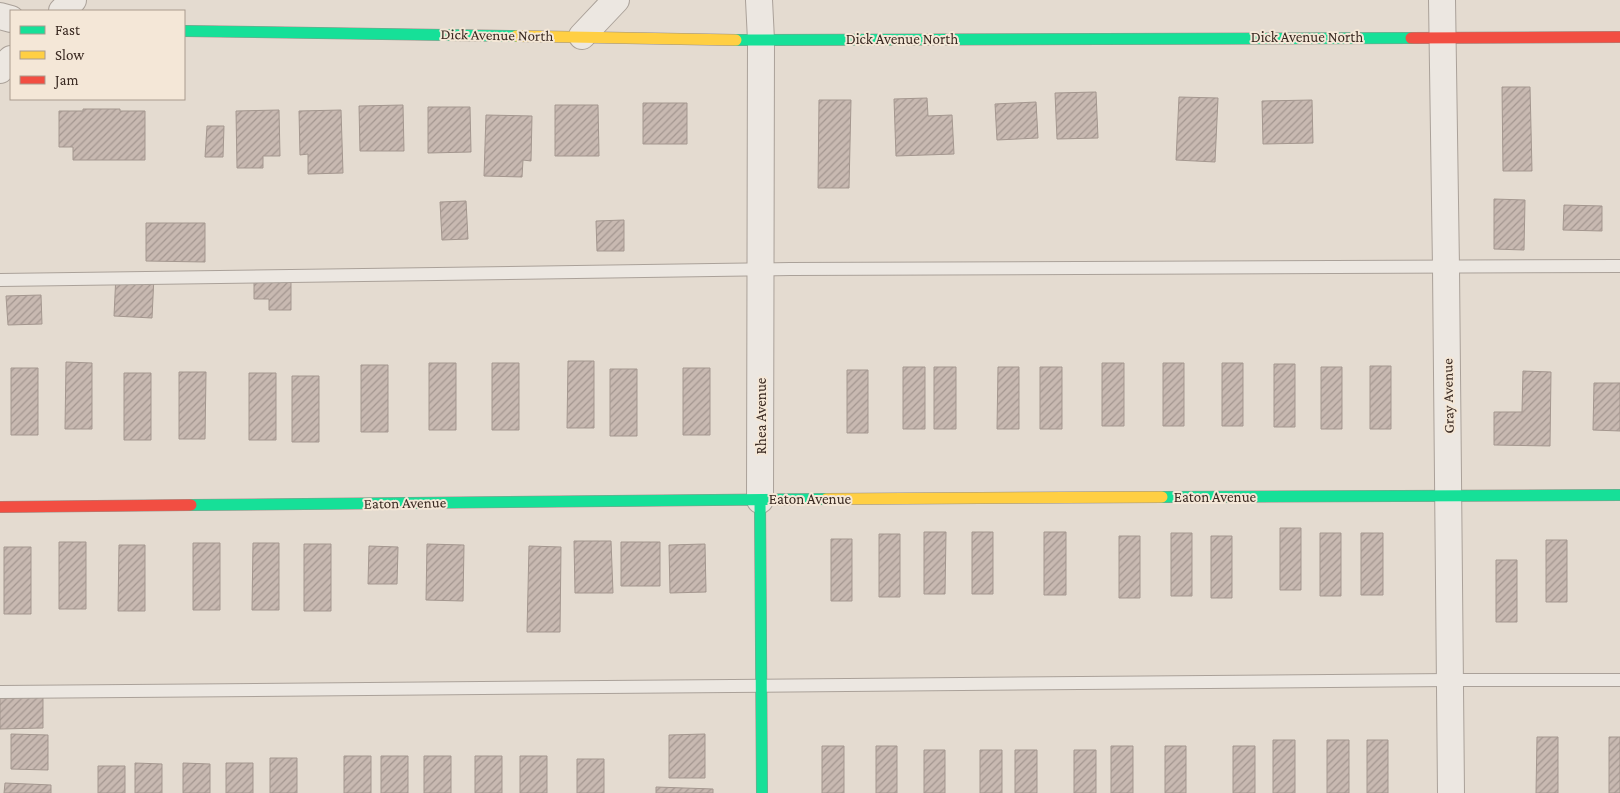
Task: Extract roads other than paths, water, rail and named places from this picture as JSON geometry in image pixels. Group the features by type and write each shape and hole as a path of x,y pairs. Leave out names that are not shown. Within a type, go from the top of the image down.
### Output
{"street":[{"path":"63,10 73,0"},
{"path":"582,36 616,0"},
{"name":"Rhea Avenue","path":"759,0 761,40 760,500 762,793"},
{"name":"Gray Avenue","path":"1442,0 1451,793"},
{"name":"Dick Avenue North","path":"185,31 761,40 1620,37"},
{"path":"0,70 10,60"},
{"name":"Eaton Avenue","path":"0,507 1620,495"}],"lane":[{"path":"0,280 760,270 1620,266"},
{"path":"0,692 1620,680"}]}
